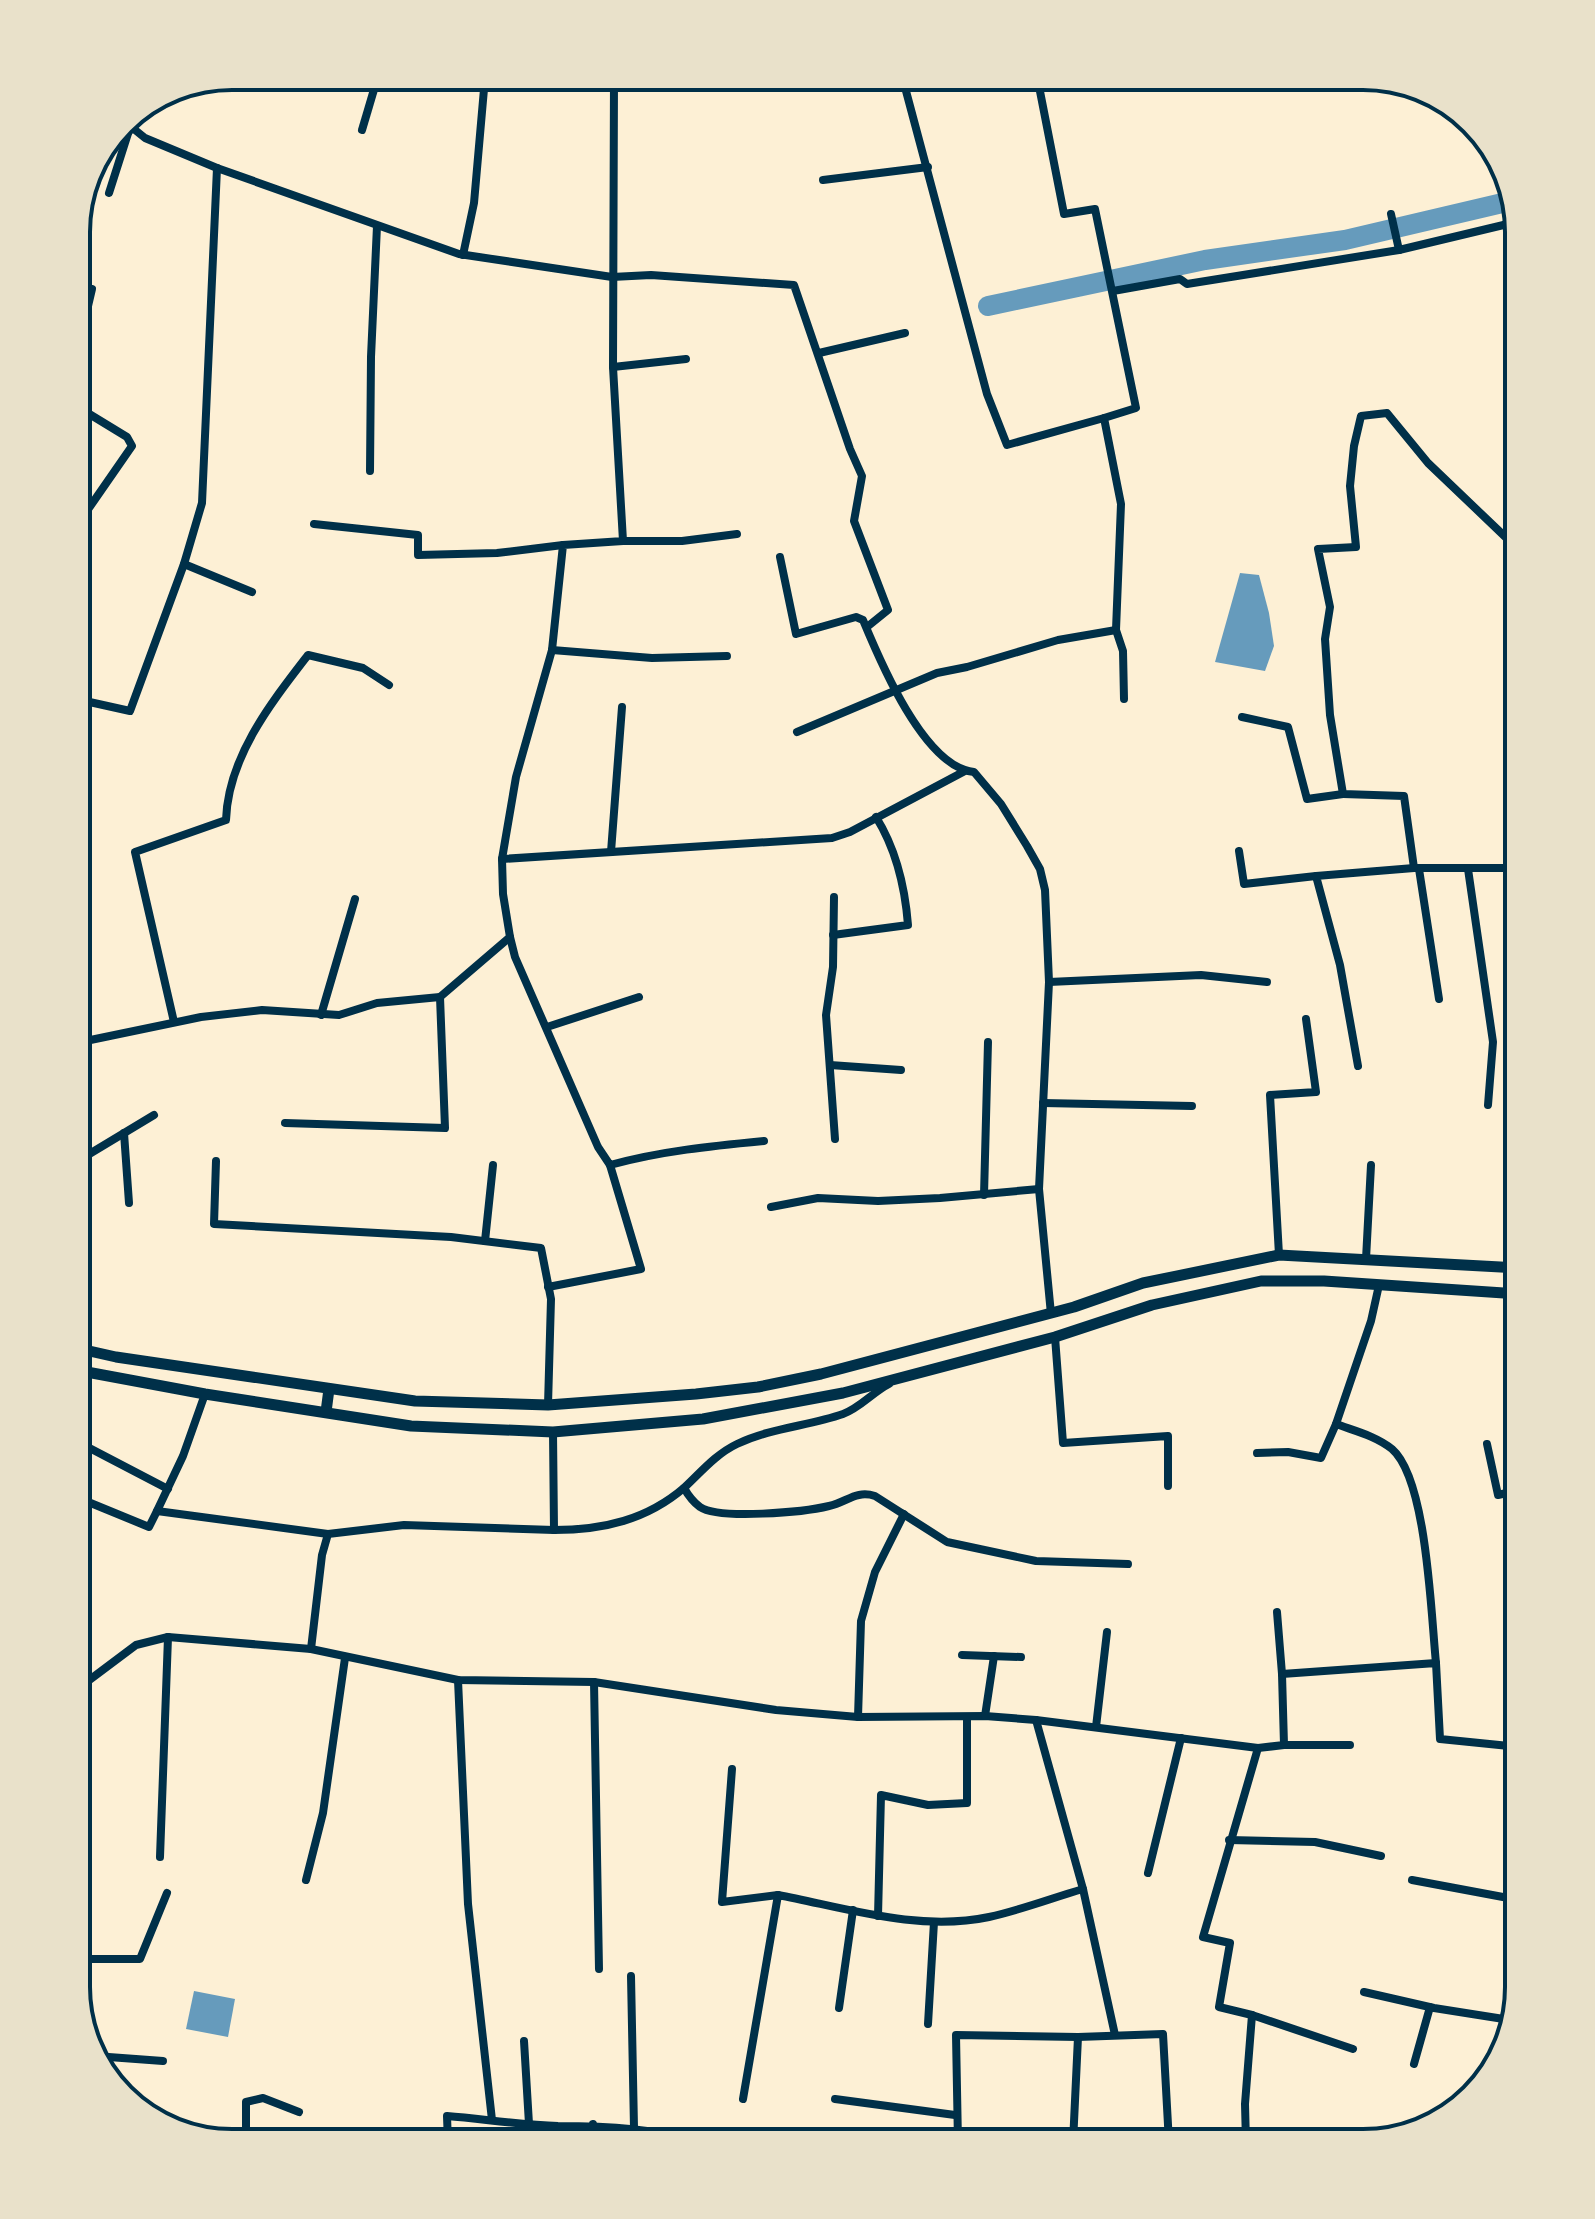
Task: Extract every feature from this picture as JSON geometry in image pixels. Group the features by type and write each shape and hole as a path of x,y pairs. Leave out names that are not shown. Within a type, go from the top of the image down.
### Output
{"street":[{"path":"362,130 374,90"},
{"path":"463,255 477,177 484,90"},
{"path":"614,90 613,367 623,541"},
{"path":"906,90 987,394 1007,445 1136,408 1095,209 1064,214 1040,90"},
{"path":"134,128 145,138 217,168 463,255 612,277 651,275 794,285 845,437 862,476 854,521 888,610 867,627"},
{"path":"109,193 123,140"},
{"path":"823,180 928,167"},
{"path":"90,702 130,711 184,564 202,503 217,168"},
{"path":"1391,217 1399,250"},
{"path":"1113,290 1180,279 1187,284 1399,250 1505,225"},
{"path":"370,471 377,226"},
{"path":"90,298 92,289"},
{"path":"819,353 905,333"},
{"path":"613,367 686,359"},
{"path":"1343,794 1330,715 1325,639 1330,607 1318,549 1356,547 1350,486 1361,416 1387,413 1428,463 1505,537"},
{"path":"90,414 127,437 132,446 90,507"},
{"path":"1104,418 1121,504 1116,630 1123,651 1124,699"},
{"path":"314,524 418,535 418,555 497,553 623,541 682,541 737,534"},
{"path":"548,1287 641,1269 610,1165 598,1147 515,957 503,894 502,859 516,777 552,650 563,545"},
{"path":"780,557 796,634 856,617 863,620 894,691 925,735 951,764 974,772 1001,804 1040,869 1045,890 1049,982 1039,1189 1063,1443 1168,1436 1168,1486"},
{"path":"184,564 252,592"},
{"path":"797,732 937,673 1058,640 1116,630"},
{"path":"552,650 652,658 727,656"},
{"path":"174,1022 135,852 226,820 231,778 271,703 308,655 363,668 389,685"},
{"path":"611,852 622,707"},
{"path":"1242,717 1288,727 1307,799 1343,794 1404,796 1439,999"},
{"path":"502,859 832,838 965,771"},
{"path":"833,935 908,925 906,899 890,839 876,817"},
{"path":"1239,851 1244,884 1416,868 1505,868"},
{"path":"1468,869 1493,1042 1488,1105"},
{"path":"1316,876 1340,965 1358,1066"},
{"path":"834,897 833,967 826,1015 835,1139"},
{"path":"321,1015 355,899"},
{"path":"90,1040 174,1022 262,1010 339,1015 377,1003 440,997 510,937"},
{"path":"1049,982 1201,975 1267,982"},
{"path":"285,1123 445,1128 440,997"},
{"path":"547,1027 639,997"},
{"path":"1279,1255 1270,1095 1316,1092 1306,1019"},
{"path":"984,1195 988,1042"},
{"path":"830,1065 901,1070"},
{"path":"1043,1103 1192,1106"},
{"path":"90,1154 154,1115"},
{"path":"124,1133 129,1203"},
{"path":"610,1165 691,1148 764,1141"},
{"path":"216,1161 214,1224 435,1236 541,1248 551,1299 548,1405"},
{"path":"485,1241 493,1165"},
{"path":"1366,1259 1371,1165"},
{"path":"771,1207 818,1198 878,1201 1039,1189"},
{"path":"90,1351 415,1401 548,1405 758,1387 821,1374 1051,1314 1143,1283 1279,1255 1505,1267"},
{"path":"1431,1287 1432,1264"},
{"path":"90,1373 411,1426 553,1432 703,1419 843,1393 1055,1337 1152,1305 1261,1281 1324,1281 1505,1293"},
{"path":"1257,1453 1288,1452 1321,1458 1336,1424 1371,1321 1379,1285"},
{"path":"157,1511 328,1534 404,1525 554,1530 611,1526 643,1516 684,1488 724,1451 770,1431 845,1413 876,1391 908,1375"},
{"path":"326,1412 329,1389"},
{"path":"90,1503 149,1527 183,1456 205,1394"},
{"path":"1336,1424 1376,1439 1394,1451 1408,1473 1419,1505 1436,1663 1440,1739 1505,1746"},
{"path":"553,1432 554,1530"},
{"path":"1487,1444 1498,1495 1505,1493"},
{"path":"90,1448 168,1489"},
{"path":"684,1488 701,1508 778,1514 831,1506 858,1493 867,1493 947,1542 1036,1561 1128,1564"},
{"path":"858,1717 861,1621 875,1572 904,1514"},
{"path":"311,1649 322,1555 328,1534"},
{"path":"1277,1612 1284,1745"},
{"path":"1096,1727 1107,1632"},
{"path":"160,1857 168,1637"},
{"path":"90,1680 136,1645 168,1637 311,1649 458,1680 594,1682 776,1710 858,1717 985,1716 1036,1720 1258,1748 1350,1745"},
{"path":"962,1655 1021,1657"},
{"path":"985,1716 994,1656"},
{"path":"306,1880 323,1813 345,1658"},
{"path":"1282,1674 1436,1663"},
{"path":"458,1680 468,1904 492,2120"},
{"path":"594,1682 599,1969"},
{"path":"878,1916 881,1795 928,1805 967,1803 967,1718"},
{"path":"1036,1720 1083,1889 1115,2035"},
{"path":"1148,1873 1181,1738"},
{"path":"1258,1748 1203,1937 1230,1943 1219,2007 1353,2049"},
{"path":"732,1769 722,1902 778,1895 878,1916 934,1922 988,1917 1083,1889"},
{"path":"1229,1840 1315,1842 1381,1856"},
{"path":"1412,1880 1505,1897"},
{"path":"90,1959 140,1959 167,1893"},
{"path":"743,2099 778,1895"},
{"path":"839,2008 853,1910"},
{"path":"928,2024 934,1922"},
{"path":"631,1976 634,2128"},
{"path":"1364,1992 1501,2019"},
{"path":"1414,2064 1430,2007"},
{"path":"1246,2129 1252,2015"},
{"path":"956,2129 956,2035 1078,2037 1163,2034 1168,2129"},
{"path":"1074,2129 1078,2037"},
{"path":"524,2041 529,2124"},
{"path":"108,2057 163,2061"},
{"path":"246,2129 246,2102 263,2098 299,2112"},
{"path":"835,2099 955,2115"},
{"path":"447,2129 447,2116 529,2124 593,2124 639,2129"},
{"path":"593,2124 594,2129"}],"water":[{"path":"1240,573 1259,575 1269,613 1274,646 1265,671 1215,662"},
{"path":"194,1991 235,1999 228,2037 186,2029"}],"waterway":[{"path":"988,306 1205,260 1345,240 1502,203"}]}
